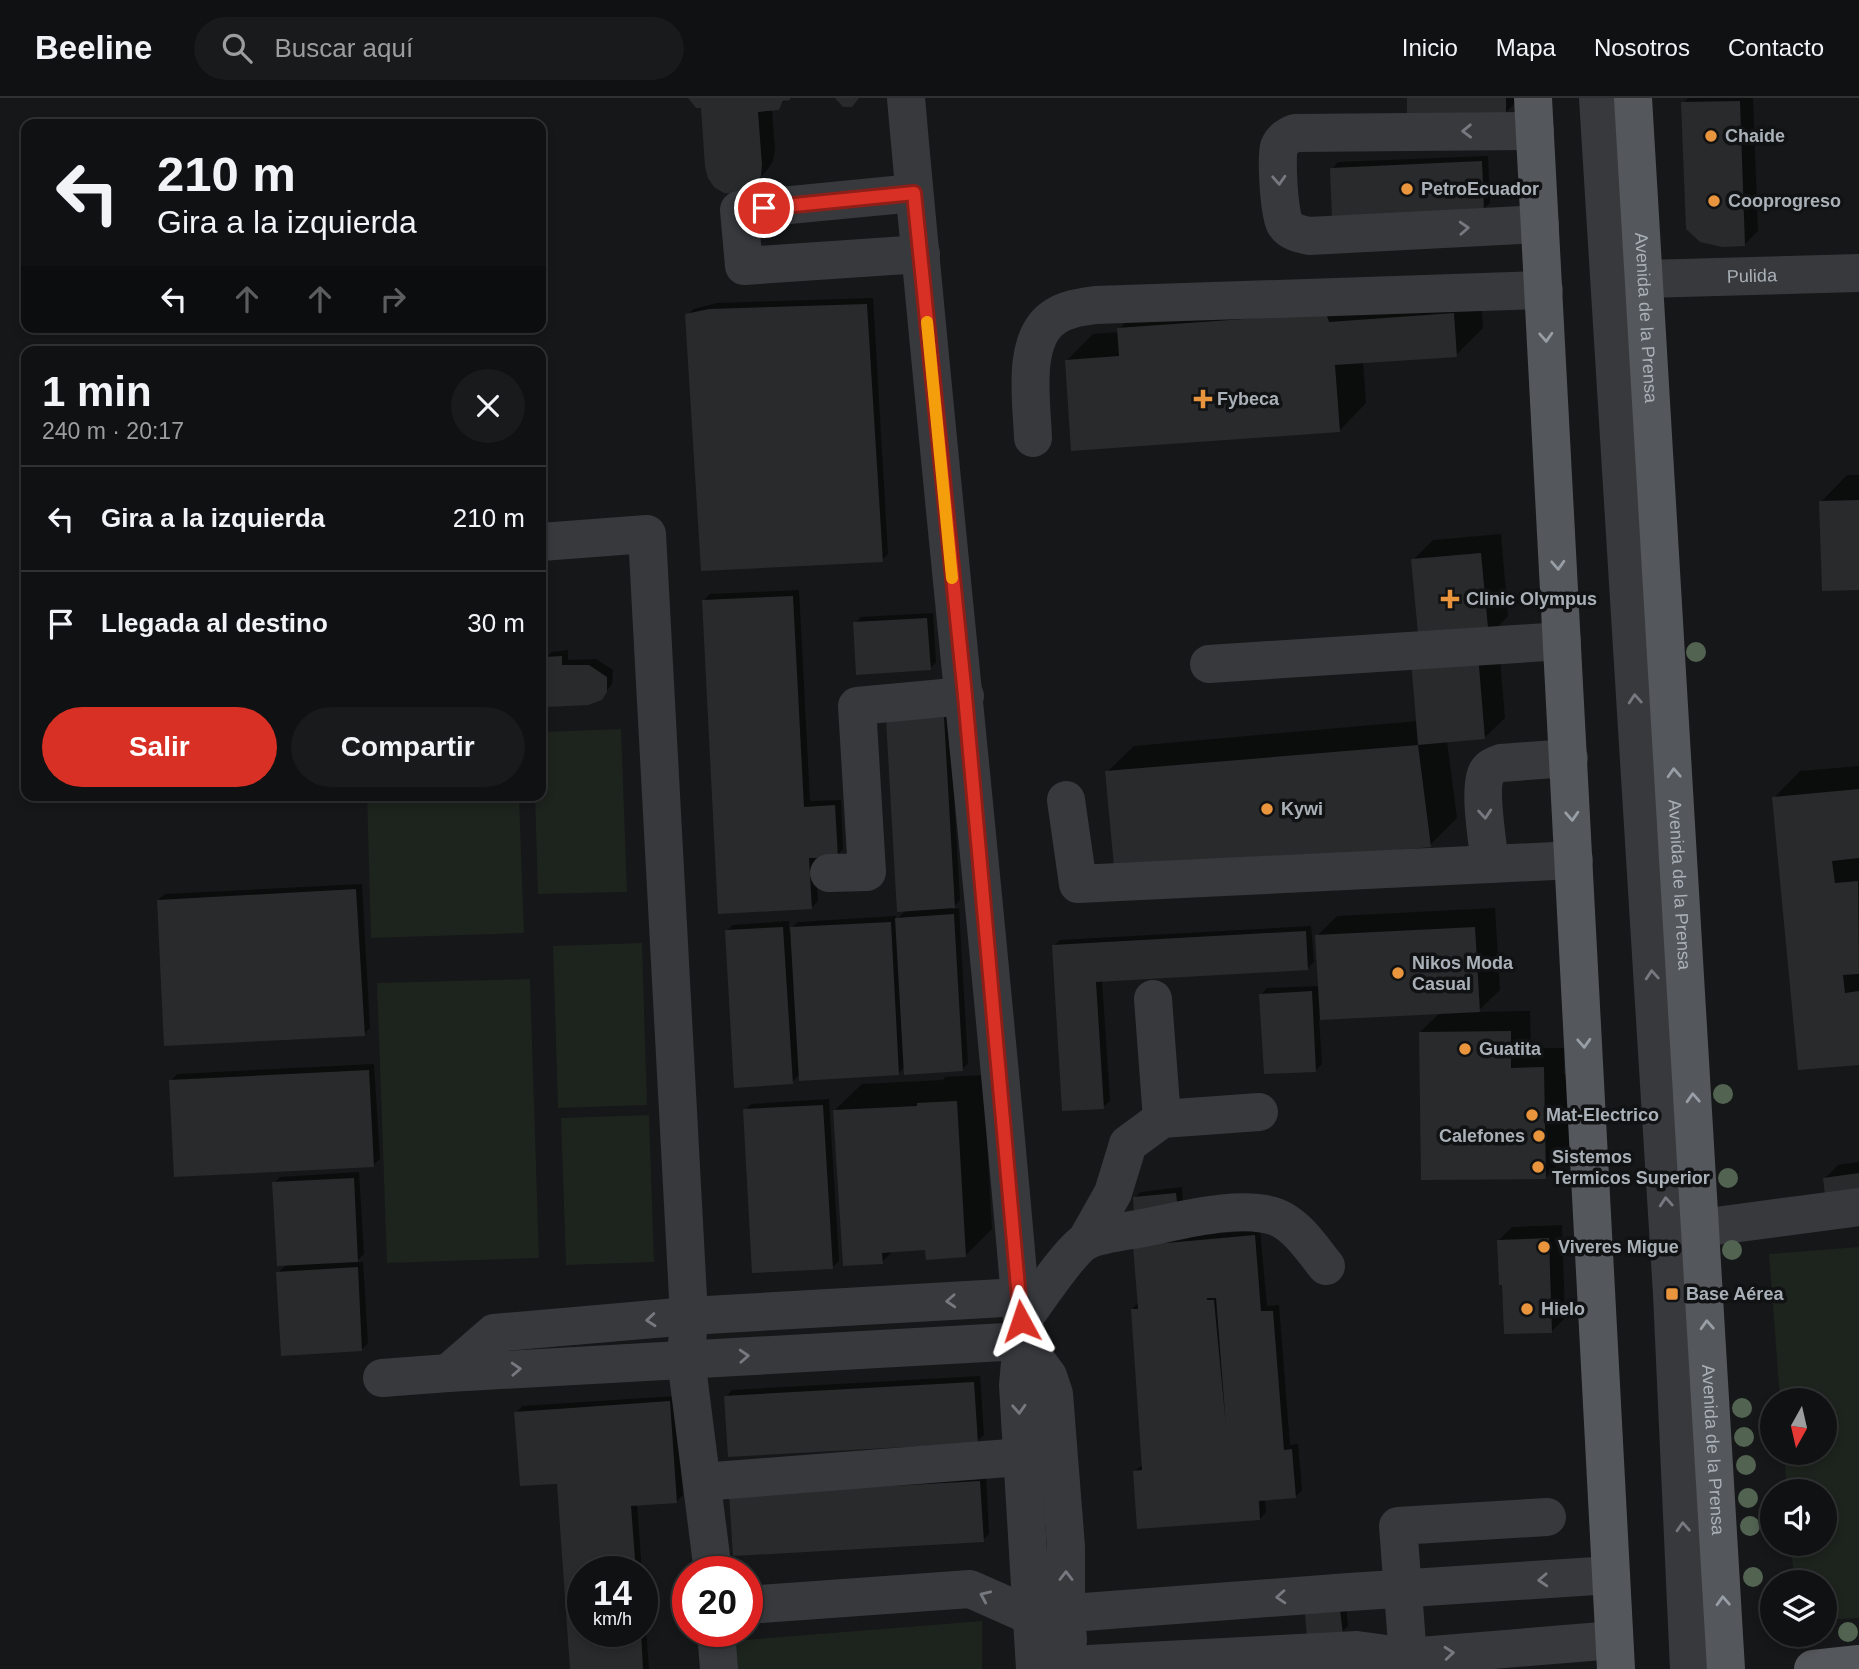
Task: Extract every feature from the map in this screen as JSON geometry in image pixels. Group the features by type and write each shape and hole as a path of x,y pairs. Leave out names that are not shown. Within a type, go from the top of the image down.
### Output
{"main road":[{"name":"Avenida de la Prensa","path":"1633,98 1726,1669"},
{"path":"1534,114 1615,1654"},
{"path":"1813,1669 1859,1664"}],"street":[{"path":"906,98 965,696 1021,1319 1018,1385 1021,1457 1058,1668 1357,1650 1408,1657 1615,1654"},
{"path":"1598,98 1672,1294 1689,1669"},
{"path":"1534,114 1295,133 1279,145 1281,213 1286,225 1297,233 1309,236 1540,224"},
{"path":"914,193 739,210 744,267 921,254"},
{"name":"Pulida","path":"1645,279 1859,273"},
{"path":"1033,438 1030,367 1034,349 1041,332 1053,318 1074,309 1095,305 1544,290"},
{"path":"546,542 648,534 689,1316 686,1359 711,1556"},
{"path":"1209,664 1563,641"},
{"path":"829,873 867,872 857,706 965,696"},
{"path":"1490,864 1483,792 1486,773 1492,766 1501,764 1569,758"},
{"path":"1066,800 1078,884 1574,860"},
{"path":"1153,999 1163,1119"},
{"path":"382,1378 686,1359 1021,1319 1072,1254 1086,1241 1113,1193 1128,1144 1163,1119 1259,1112"},
{"path":"1701,1227 1859,1207"},
{"path":"1086,1241 1118,1232 1213,1215 1263,1213 1292,1226 1326,1266"},
{"path":"448,1373 494,1332 689,1316 1021,1319"},
{"path":"1021,1319 1054,1394 1066,1547 1048,1615"},
{"path":"702,1482 1021,1457"},
{"path":"1408,1657 1398,1526 1547,1517"},
{"path":"763,1604 970,1589 1048,1615 1403,1588 1611,1576"},
{"path":"717,1647 719,1669"}],"shaded area":[{"path":"621,729 627,892 538,894 535,801 546,801 546,732"},
{"path":"367,801 519,801 524,933 371,938"},
{"path":"642,943 647,1105 558,1108 553,946"},
{"path":"530,979 539,1258 387,1263 377,983"},
{"path":"649,1115 654,1262 566,1265 561,1118"},
{"path":"1859,1247 1859,1618 1837,1619 1837,1570 1793,1570 1792,1556 1837,1556 1837,1479 1786,1479 1785,1465 1838,1465 1838,1388 1779,1388 1769,1254"},
{"path":"982,1621 982,1669 734,1669 732,1647 763,1647 763,1639"}],"building":[{"path":"688,98 790,98 783,101 779,110 758,112 761,176 746,192 724,193 714,187 708,178 701,108 696,108"},
{"path":"835,98 859,98 852,107 843,107"},
{"path":"1407,98 1506,98 1506,115 1407,116"},
{"path":"1740,101 1745,246 1722,247 1700,242 1686,229 1681,102"},
{"name":"PetroEcuador","path":"1482,161 1484,211 1332,218 1330,168"},
{"path":"867,304 883,562 701,571 685,314 709,309"},
{"name":"Fybeca","path":"1326,313 1329,322 1454,313 1457,357 1335,365 1340,432 1071,451 1065,360 1119,356 1117,328"},
{"path":"1859,500 1859,590 1822,591 1819,501"},
{"name":"Clinic Olympus","path":"1481,553 1489,638 1419,644 1411,559"},
{"path":"793,596 804,807 835,805 838,857 809,858 812,909 718,914 702,600"},
{"path":"927,618 931,670 856,675 853,622"},
{"name":"Clinic Olympus","path":"1478,654 1485,739 1418,745 1411,660"},
{"path":"562,656 562,665 589,665 607,677 607,692 602,700 588,705 547,707 546,657"},
{"path":"944,717 955,908 897,912 886,720"},
{"name":"Kywi","path":"1418,745 1431,847 1115,877 1105,771"},
{"path":"1859,789 1859,858 1832,861 1835,883 1858,881 1859,974 1843,975 1845,993 1859,991 1859,1065 1798,1070 1772,797"},
{"path":"356,889 365,1036 164,1046 157,900"},
{"path":"954,914 963,1071 904,1075 895,918"},
{"path":"891,922 899,1075 799,1081 790,927"},
{"path":"783,927 793,1084 734,1088 725,930"},
{"name":"Nikos Moda Casual","path":"1475,927 1480,1012 1320,1020 1315,935"},
{"path":"1306,931 1308,970 1096,982 1104,1109 1062,1111 1052,945"},
{"path":"1312,991 1316,1072 1264,1074 1259,994"},
{"path":"1511,1031 1511,1068 1544,1067 1546,1179 1421,1180 1419,1032"},
{"path":"369,1070 374,1167 174,1177 169,1080"},
{"path":"957,1101 966,1257 926,1260 925,1250 882,1253 883,1264 843,1266 833,1110"},
{"path":"823,1105 833,1269 752,1273 743,1109"},
{"path":"1859,1173 1859,1200 1826,1204 1823,1178"},
{"path":"354,1178 358,1262 277,1266 272,1182"},
{"path":"1176,1193 1178,1210 1134,1214 1133,1197"},
{"path":"1255,1235 1261,1311 1273,1311 1284,1450 1292,1449 1296,1498 1259,1501 1260,1520 1137,1529 1133,1471 1142,1470 1131,1309 1138,1309 1133,1246","holes":["1216,1298 1226,1426 1214,1300 1207,1300"]},
{"path":"1549,1238 1552,1333 1504,1334 1497,1240"},
{"path":"358,1267 362,1351 281,1356 276,1272"},
{"path":"974,1382 978,1443 728,1457 724,1396"},
{"path":"670,1401 677,1503 631,1506 635,1556 567,1556 567,1626 557,1484 520,1486 514,1412"},
{"path":"980,1481 984,1542 733,1556 729,1495"},
{"path":"1340,1610 1343,1634 1307,1637 1305,1614"},
{"path":"568,1647 642,1647 643,1669 570,1669"}],"slow traffic":[{"path":"927,322 952,578"}],"place":[{"name":"Chaide","path":"1711,136"},
{"name":"PetroEcuador","path":"1407,189"},
{"name":"Cooprogreso","path":"1714,201"},
{"name":"Fybeca","path":"1203,399"},
{"name":"Clinic Olympus","path":"1450,599"},
{"name":"Kywi","path":"1267,809"},
{"name":"Nikos Moda Casual","path":"1398,973"},
{"name":"Guatita","path":"1465,1049"},
{"name":"Mat-Electrico","path":"1532,1115"},
{"name":"Calefones","path":"1539,1136"},
{"name":"Sistemos Termicos Superior","path":"1538,1167"},
{"name":"Viveres Migue","path":"1544,1247"},
{"name":"Base Aérea","path":"1672,1294"},
{"name":"Hielo","path":"1527,1309"}],"route":[{"path":"764,208 914,193 965,696 1021,1321"}]}
